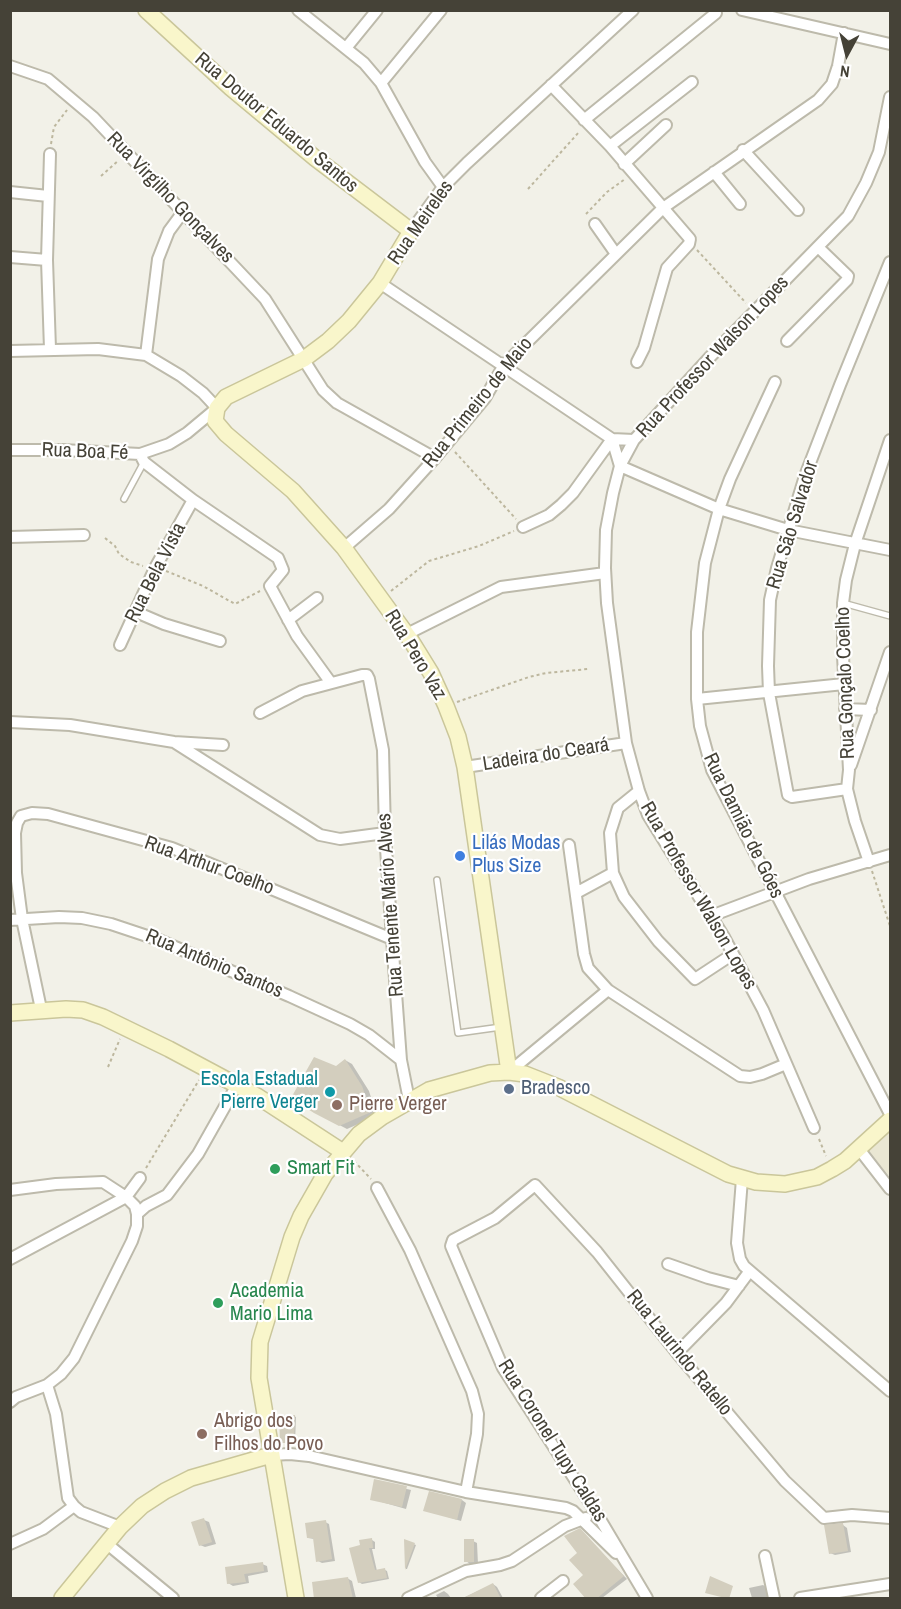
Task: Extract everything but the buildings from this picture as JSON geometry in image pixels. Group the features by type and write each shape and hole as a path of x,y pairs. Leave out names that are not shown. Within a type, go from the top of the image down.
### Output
{"main road":[{"name":"Rua Doutor Eduardo Santos","path":"146,10 224,81 315,158 411,231"},
{"name":"Rua Meireles","path":"217,408 226,397 304,359 328,341 349,321 380,283 411,231"},
{"name":"Rua Pero Vaz","path":"217,408 215,421 218,426 293,492 344,548 407,634 446,706 458,737 465,767 509,1072"},
{"path":"10,1013 66,1008 83,1010 103,1017 237,1085 343,1152"},
{"path":"296,1599 271,1455 258,1360 264,1324 301,1216 325,1174 359,1134 409,1100 429,1090 490,1073 509,1072 525,1074 558,1086 742,1179 785,1184 817,1177 832,1169 859,1149 891,1120"},
{"path":"62,1599 106,1543 142,1506 190,1478 271,1455"}],"street":[{"path":"298,10 364,63 381,82 425,162 443,187"},
{"path":"346,48 377,10"},
{"path":"381,82 441,10"},
{"name":"Rua Meireles","path":"411,231 443,187 633,10"},
{"path":"742,10 891,44"},
{"path":"586,122 716,13"},
{"name":"Rua Primeiro de Maio","path":"344,548 389,509 435,458 485,398 504,365 663,208 743,150 818,100 832,84 844,33"},
{"name":"Rua Virgilho Gonçalves","path":"10,66 48,79 75,101 126,153 265,299 323,390 337,403 435,458"},
{"path":"610,146 692,82"},
{"path":"551,85 610,146 690,240 667,268 644,348 637,362"},
{"name":"Rua Professor Walson Lopes","path":"814,1128 763,1010 711,916 648,815 639,791 627,742 607,603 606,530 620,466 634,440 848,216 866,183 879,152 891,97"},
{"path":"624,164 666,125"},
{"path":"743,150 798,210"},
{"path":"50,154 47,260 50,349"},
{"path":"714,172 740,204"},
{"path":"10,192 48,196"},
{"path":"146,355 158,259 166,236 183,212"},
{"path":"595,224 616,254"},
{"path":"787,341 847,280 846,272 818,247"},
{"path":"10,257 47,260"},
{"name":"Rua São Salvador","path":"848,789 792,798 788,795 769,693 770,600 805,476 891,262"},
{"path":"380,283 612,439 634,440"},
{"path":"10,351 98,349 146,355 181,376 203,393 217,408"},
{"name":"Rua Damião de Góes","path":"775,382 743,447 719,509 705,563 697,632 697,699 705,749 711,770 891,1114"},
{"name":"Rua Boa Fé","path":"10,450 62,450 142,458 188,433 217,408"},
{"path":"612,439 620,466 719,509 788,530 891,550"},
{"path":"523,527 549,515 561,505 573,493 612,439"},
{"name":"Rua Gonçalo Coelho","path":"869,862 855,821 848,789 843,603 855,544 891,440"},
{"path":"142,458 193,500 278,558 283,570 270,586 297,636 331,683 302,691 261,713"},
{"name":"Rua Bela Vista","path":"120,645 155,568 193,500"},
{"path":"10,537 84,535"},
{"path":"407,634 501,587 605,573"},
{"path":"288,620 317,598"},
{"path":"136,612 164,624 220,641"},
{"path":"849,770 891,652"},
{"name":"Rua Tenente Mário Alves","path":"331,683 367,675 377,710 383,750 385,833 401,1059 409,1100"},
{"path":"697,699 844,684"},
{"path":"845,709 871,710"},
{"path":"10,722 70,725 174,742 223,745"},
{"path":"174,742 320,835 340,838 385,833"},
{"name":"Ladeira do Ceará","path":"465,767 627,742"},
{"path":"639,791 618,808 610,833 613,873 624,897 691,977 699,978 733,954"},
{"name":"Rua Arthur Coelho","path":"16,920 15,833 21,816 32,813 48,814 172,848 392,939"},
{"path":"569,845 584,954 588,968 608,990 740,1076 750,1077 762,1074 786,1064"},
{"path":"711,916 774,891 891,855"},
{"path":"576,893 613,873"},
{"name":"Rua Antônio Santos","path":"16,920 82,918 111,924 159,940 350,1024 377,1040 401,1059"},
{"path":"16,920 41,1009"},
{"path":"509,1072 608,990"},
{"path":"137,1214 146,1206 167,1195 198,1154 237,1085"},
{"path":"859,1149 891,1189"},
{"path":"10,1259 126,1197 140,1178"},
{"path":"742,1179 737,1242 740,1259 749,1272 891,1391"},
{"path":"10,1190 103,1182 126,1197 135,1206 137,1214 137,1226 132,1241 74,1358 61,1374 47,1384 16,1397 10,1402"},
{"name":"Rua Coronel Tupy Caldas","path":"537,1186 532,1186 495,1218 453,1240 451,1246 503,1368 597,1514 646,1599"},
{"name":"Rua Laurindo Ratello","path":"537,1186 597,1252 677,1353 785,1481 824,1518 852,1515 891,1518"},
{"path":"377,1188 410,1250 472,1391 478,1414 477,1434 466,1492"},
{"path":"668,1264 739,1286"},
{"path":"677,1353 704,1327 749,1272"},
{"path":"47,1384 56,1414 68,1498 81,1512 120,1527"},
{"path":"271,1455 309,1456 466,1492 566,1508 573,1511 627,1564"},
{"path":"10,1544 44,1529 74,1506"},
{"path":"408,1599 466,1571 512,1561 565,1526 597,1514"},
{"path":"106,1543 173,1599"},
{"path":"765,1556 774,1599"},
{"path":"541,1599 563,1581"},
{"path":"800,1599 891,1584"}],"lane":[{"path":"124,500 142,458"},
{"path":"843,603 891,616"},
{"path":"437,880 458,1032 502,1027"}],"path":[{"path":"50,154 54,127 75,101"},
{"path":"528,189 586,122"},
{"path":"101,176 126,153"},
{"path":"586,214 607,192 632,173"},
{"path":"690,240 754,312"},
{"path":"381,599 429,561 479,546 523,527 447,444"},
{"path":"105,538 115,546 119,554 131,562 155,568 203,586 235,604 270,586"},
{"path":"459,701 529,677 588,669"},
{"path":"869,862 891,926"},
{"path":"108,1067 122,1034"},
{"path":"140,1178 206,1068"},
{"path":"814,1128 832,1169"},
{"path":"343,1152 368,1175 377,1188"}],"shaded area":[{"path":"890,1129 890,1177 866,1150"}],"place":[{"name":"Lilás Modas Plus Size","path":"460,856"},
{"name":"Bradesco","path":"509,1089"},
{"name":"Escola Estadual Pierre Verger","path":"330,1092"},
{"name":"Pierre Verger","path":"337,1105"},
{"name":"Smart Fit","path":"275,1169"},
{"name":"Academia Mario Lima","path":"218,1303"},
{"name":"Abrigo dos Filhos do Povo","path":"202,1434"}]}
